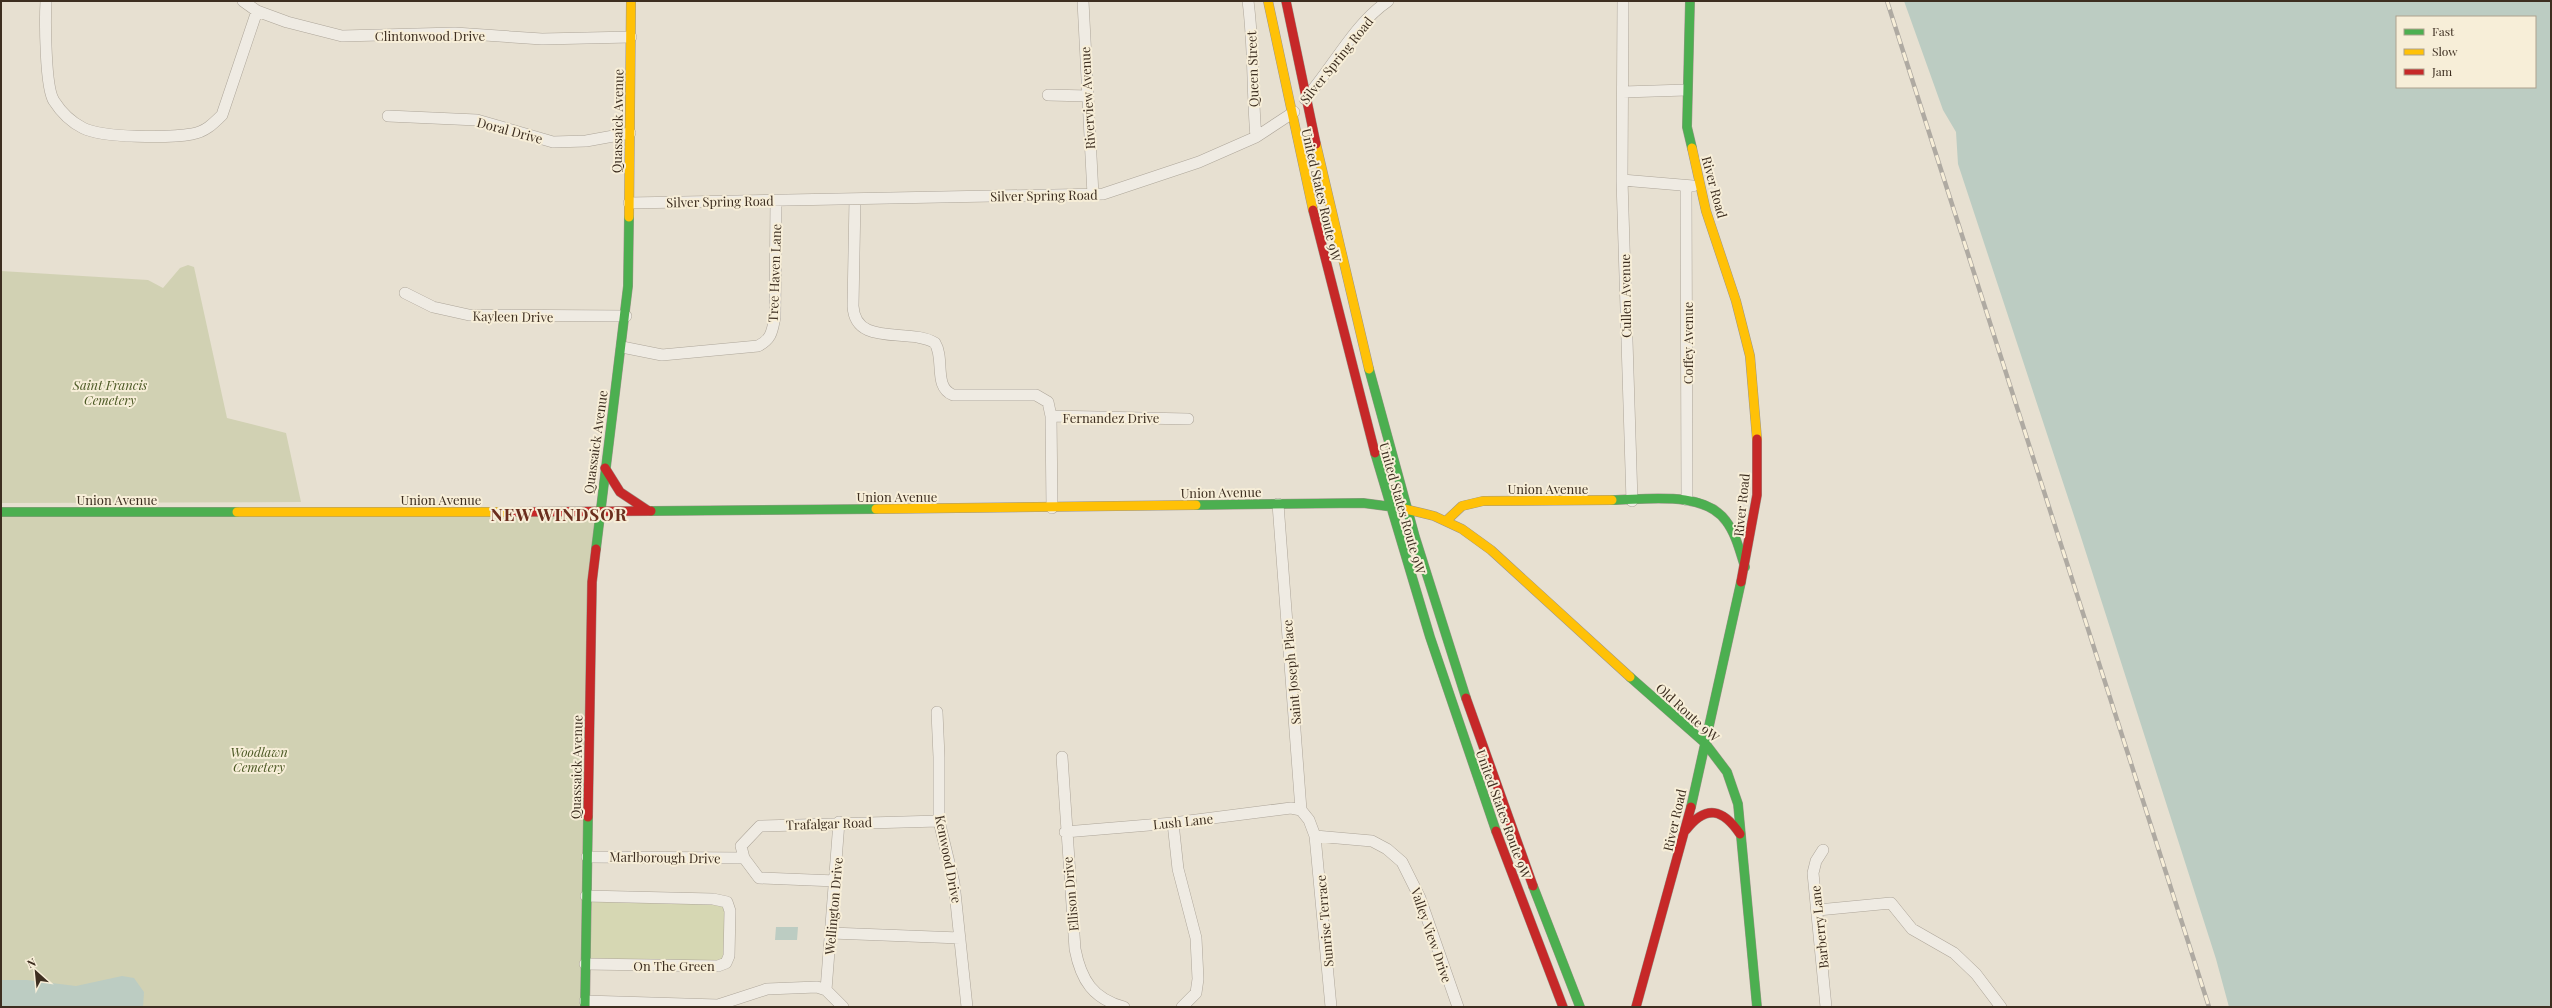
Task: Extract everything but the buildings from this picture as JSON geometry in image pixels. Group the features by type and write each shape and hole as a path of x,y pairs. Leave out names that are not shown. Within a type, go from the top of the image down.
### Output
{"main road":[{"name":"Quassaick Avenue","path":"585,1004 592,582 599,512 626,316 628,286 631,1"},
{"name":"United States Route 9W","path":"1268,1 1291,116 1335,305 1388,505 1450,702 1511,871 1563,1007"},
{"name":"United States Route 9W","path":"1286,1 1340,250 1409,509 1465,698 1524,865 1580,1007"},
{"name":"River Road","path":"1636,1007 1686,830 1745,567 1755,515 1758,482 1752,376 1741,318 1706,211 1702,186 1687,127 1686,90 1690,1"},
{"path":"605,468 620,492 633,503 648,511"},
{"name":"Union Avenue","path":"1,512 599,512 1052,508 1363,503 1388,505 1409,509 1446,521 1462,506 1483,501 1686,500 1710,505 1722,513 1728,523 1745,567"},
{"name":"Old Route 9W","path":"1446,521 1462,529 1490,550 1627,675 1705,743 1725,768 1733,785 1738,804 1757,1007"},
{"path":"1686,830 1696,818 1702,814 1715,812 1727,817 1740,834"}],"street":[{"path":"46,1 48,73 53,100 66,116 84,128 112,134 134,136 192,134 210,127 222,115 257,11"},
{"name":"Clintonwood Drive","path":"243,1 257,11 314,30 342,36 456,33 542,39 631,37"},
{"name":"Riverview Avenue","path":"1082,1 1093,194"},
{"name":"Queen Street","path":"1248,1 1252,27 1253,102 1256,137"},
{"name":"Silver Spring Road","path":"629,203 1103,194 1199,162 1256,137 1291,116 1318,85 1359,29 1388,1"},
{"path":"1623,1 1623,92 1686,90"},
{"name":"Cullen Avenue","path":"1623,92 1622,180 1632,500"},
{"path":"1048,95 1088,96"},
{"name":"Doral Drive","path":"388,116 477,120 553,142 586,142 630,133"},
{"path":"1622,180 1702,186"},
{"name":"Coffey Avenue","path":"1686,186 1686,500"},
{"name":"Fernandez Drive","path":"855,199 853,306 857,324 863,330 875,333 919,337 935,343 939,354 942,385 948,393 969,396 1036,395 1048,402 1051,416 1188,419"},
{"name":"Tree Haven Lane","path":"622,347 662,355 758,346 767,342 772,335 775,317 776,200"},
{"name":"Kayleen Drive","path":"405,293 433,307 469,316 626,316"},
{"path":"1051,416 1052,508"},
{"name":"Saint Joseph Place","path":"1278,504 1301,810 1309,820 1315,836"},
{"name":"Kenwood Drive","path":"937,712 939,821 954,882 967,1007"},
{"name":"Ellison Drive","path":"1062,757 1065,832 1075,949 1079,968 1083,978 1105,1000 1124,1007"},
{"name":"Lush Lane","path":"1065,832 1173,823 1291,808 1301,810"},
{"name":"Trafalgar Road","path":"744,858 742,846 760,826 839,822 939,821"},
{"name":"Wellington Drive","path":"826,990 836,881 839,822"},
{"path":"1173,823 1178,869 1196,938 1198,979 1196,993 1182,1007"},
{"name":"Sunrise Terrace","path":"1315,836 1332,1007"},
{"name":"Valley View Drive","path":"1315,836 1372,841 1387,849 1402,862 1420,898 1458,1007"},
{"name":"Barberry Lane","path":"1823,850 1816,861 1813,873 1818,910 1826,1007"},
{"name":"Marlborough Drive","path":"587,857 744,858"},
{"path":"744,858 759,878 836,881"},
{"path":"1511,871 1524,865"},
{"name":"On The Green","path":"585,964 718,966 726,963 729,956 730,911 727,902 713,899 586,896"},
{"path":"1818,910 1891,903 1916,932 1954,953 1976,974 1995,1006"},
{"path":"831,933 960,938"},
{"path":"585,1004 718,1005 767,989 817,987 826,990 842,1007"}],"green space":[{"name":"Saint Francis Cemetery","path":"188,265 194,267 227,418 286,433 301,502 1,503 1,271 148,280 163,288 180,268"},
{"name":"Woodlawn Cemetery","path":"1,510 599,512 585,1007 1,1007"},
{"path":"586,896 727,902 726,963 585,964"}],"shaded area":[{"path":"1904,1 2551,1 2551,1007 2229,1007 2216,959 2080,534 1958,164 1956,132 1943,110"},
{"path":"776,927 798,927 797,940 775,940"},
{"path":"122,976 134,978 144,992 143,1007 1,1007 1,980 27,980 76,986"}],"railway":[{"path":"1887,1 2209,1007"}],"traffic: fast":[{"path":"1690,1 1687,127 1692,148"},
{"path":"596,549 628,286 629,217"},
{"path":"1369,369 1415,537 1466,698"},
{"path":"1375,453 1430,637 1496,831"},
{"path":"1612,500 1657,498 1673,499 1704,505 1716,511 1729,526 1737,543 1745,567"},
{"path":"1196,505 1363,503 1401,508"},
{"path":"651,511 876,509"},
{"path":"1,512 237,512"},
{"path":"1691,807 1741,582"},
{"path":"1630,677 1705,743 1727,772 1738,804 1757,1007"},
{"path":"585,1007 588,817"},
{"path":"1533,886 1580,1007"}],"traffic: slow":[{"path":"629,217 631,1"},
{"path":"1268,1 1313,210"},
{"path":"1316,144 1369,369"},
{"path":"1692,148 1706,211 1736,301 1750,356 1757,439"},
{"path":"1446,521 1462,506 1483,501 1612,500"},
{"path":"876,509 1196,505"},
{"path":"1401,508 1434,516 1462,529 1491,550 1630,677"},
{"path":"237,512 510,512"}],"traffic: jam":[{"path":"1286,1 1316,144"},
{"path":"1313,210 1375,453"},
{"path":"1741,582 1757,495 1757,439"},
{"path":"605,468 620,492 647,510"},
{"path":"510,512 651,511"},
{"path":"588,817 592,582 596,549"},
{"path":"1466,698 1533,886"},
{"path":"1636,1007 1691,807"},
{"path":"1686,830 1700,816 1707,813 1714,813 1727,819 1740,834"},
{"path":"1496,831 1563,1007"}],"district":[{"name":"NEW WINDSOR","path":"559,514"}]}
